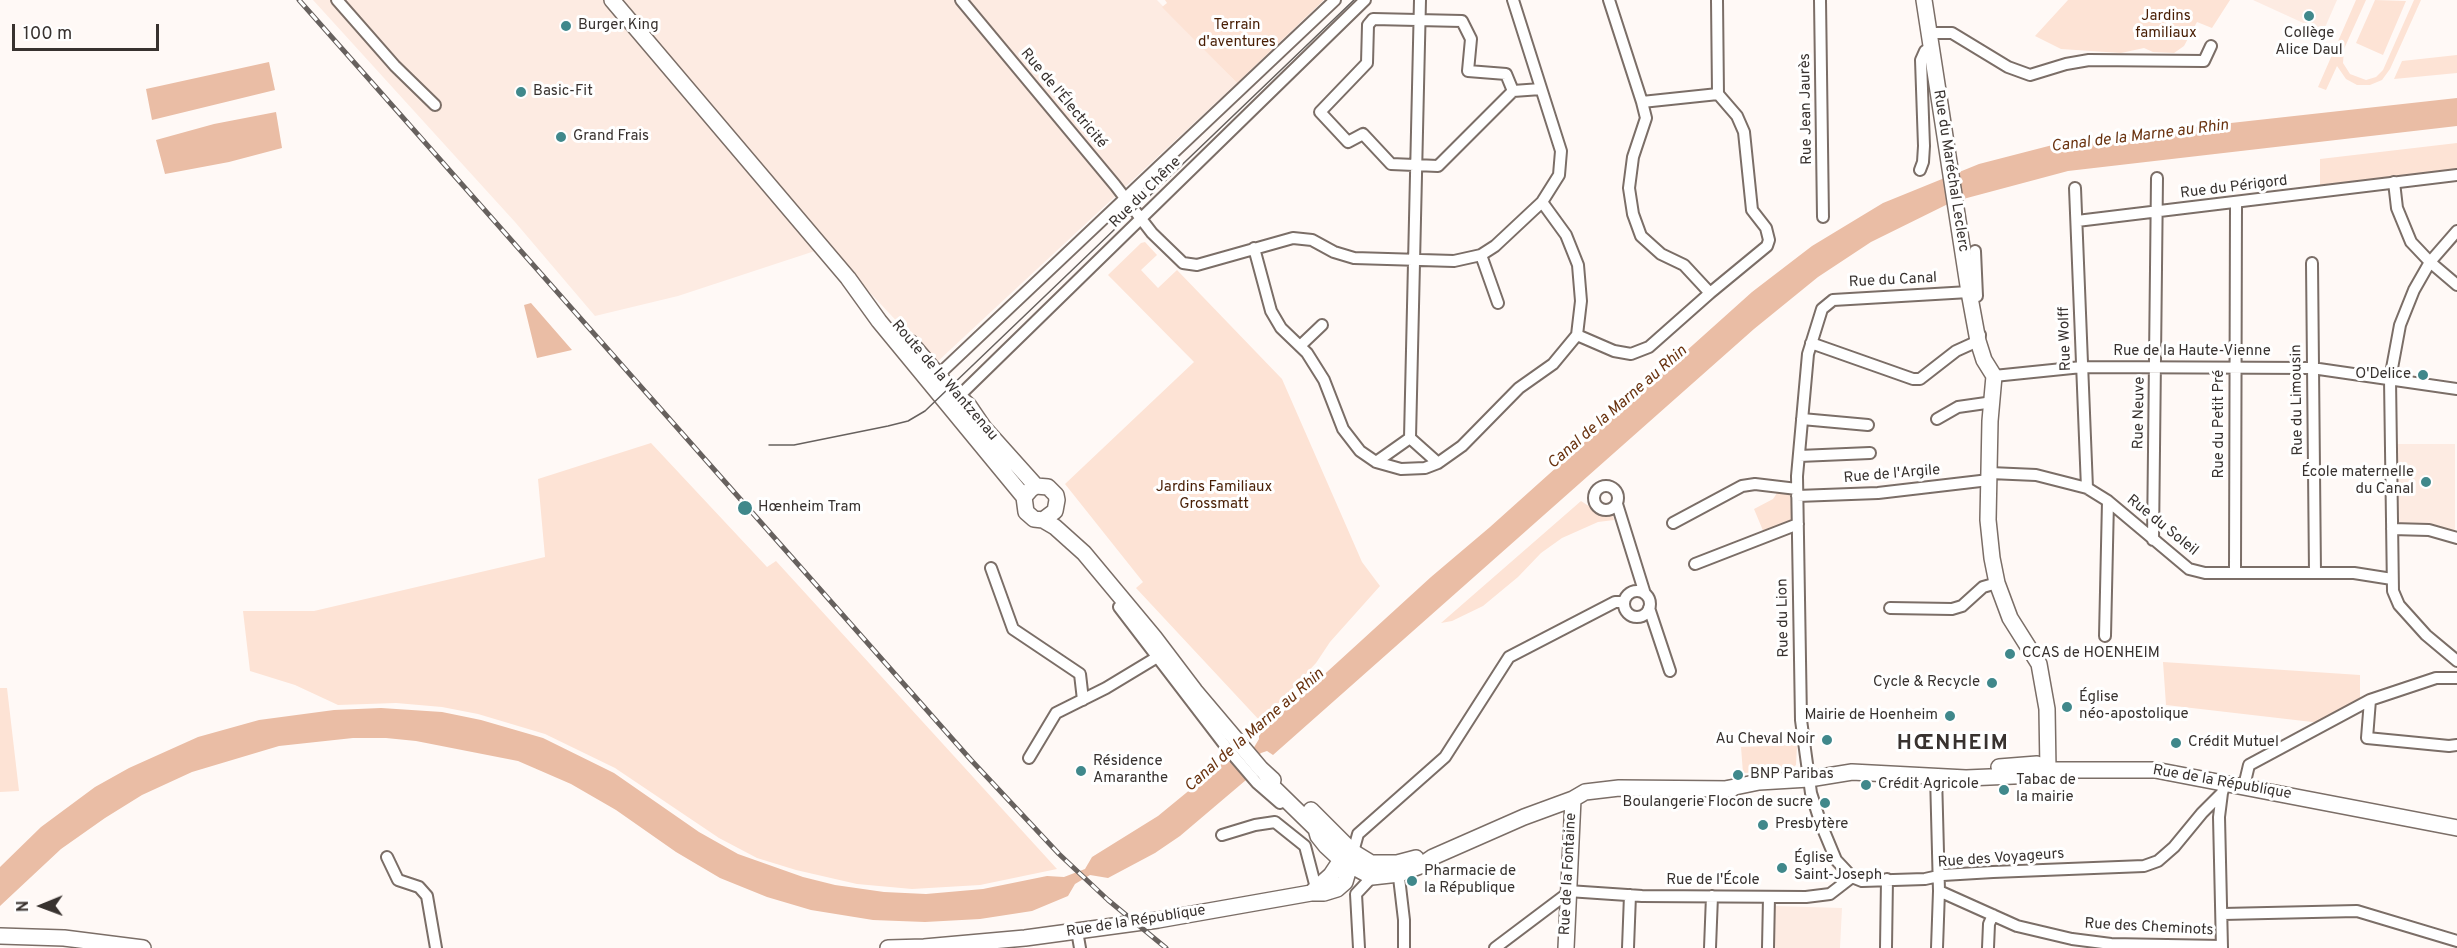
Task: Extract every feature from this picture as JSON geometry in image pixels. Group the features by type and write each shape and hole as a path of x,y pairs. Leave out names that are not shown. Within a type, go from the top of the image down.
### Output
{"main road":[{"name":"Route de la Wantzenau","path":"612,0 737,150 776,192 953,401 1024,497 1024,508 1029,516 1049,515 1080,542 1084,553 1232,744 1316,829 1318,836 1348,859"},
{"name":"Route de la Wantzenau","path":"621,0 665,48 741,140 776,192"},
{"name":"Rue du Maréchal Leclerc","path":"1924,0 1955,208 1978,341 1984,360 1994,376 1990,421 1988,520 1997,582 2010,618 2039,664 2047,709 2049,770"},
{"name":"Route de la Wantzenau","path":"953,401 969,406 984,428 1036,486 1052,491 1057,500 1049,515"},
{"path":"1024,497 1036,486"},
{"name":"Rue de la République","path":"1372,877 1398,868 1418,857 1433,857 1585,792 1600,789 1754,791 1866,774 1936,775 1958,770 2037,764 2049,770 2155,770 2223,788 2244,786 2457,828"},
{"name":"Route de la Wantzenau","path":"1260,774 1321,819 1348,859"},
{"name":"Rue de la Fontaine","path":"1566,948 1573,799"},
{"path":"1314,891 1348,859 1372,877"},
{"name":"Rue de la République","path":"1348,859 1398,868"},
{"name":"Rue de la République","path":"888,948 935,947 1077,931 1178,917 1314,891"},
{"path":"0,936 64,938 143,948"}],"street":[{"path":"337,0 395,66 435,105"},
{"name":"Rue de l'Électricité","path":"961,0 1152,232 1183,262 1197,265 1293,238 1312,240 1334,252 1354,258 1454,261 1481,255"},
{"name":"Rue du Chêne","path":"934,379 1335,0"},
{"name":"Rue du Chêne","path":"953,401 1365,0"},
{"path":"1420,0 1410,438 1438,463"},
{"path":"1498,303 1481,255 1495,246 1542,202 1559,175 1561,151 1514,0"},
{"path":"1608,0 1646,118 1633,157 1629,188 1633,214 1641,236 1661,254 1684,265 1710,293"},
{"path":"1577,335 1614,351 1631,354 1649,347 1767,246 1769,240 1766,228 1752,210 1744,132 1737,117 1718,94 1717,0"},
{"name":"Rue Jean Jaurès","path":"1820,0 1824,218"},
{"path":"1513,91 1506,74 1468,71 1470,39 1462,21 1374,19 1368,25 1367,63 1320,112 1348,142 1363,134 1391,164 1438,166 1513,91 1541,89"},
{"path":"1920,170 1924,146 1920,60 1930,41 1952,33 2008,67 2030,75 2089,60 2204,61 2211,46"},
{"path":"1642,102 1718,94"},
{"name":"Rue du Périgord","path":"2077,221 2457,175"},
{"name":"Rue Neuve","path":"2153,540 2157,178"},
{"path":"2394,182 2397,208 2411,242 2457,285"},
{"name":"Rue Wolff","path":"2075,188 2087,488"},
{"path":"1254,248 1272,311 1281,328 1300,346 1324,380 1343,429 1360,451 1376,462 1401,469 1425,468 1438,463 1462,446 1518,388 1553,364 1577,335 1581,302 1578,265 1566,235 1542,202"},
{"name":"Rue du Petit Pré","path":"2235,573 2236,203"},
{"path":"2457,231 2430,262 2414,290 2400,325 2390,379 2393,591 2399,605 2434,644 2457,661"},
{"name":"Rue du Maréchal Leclerc","path":"1975,251 1975,288 1982,329 1978,341"},
{"name":"Rue du Limousin","path":"2312,263 2315,573"},
{"name":"Rue du Canal","path":"1811,343 1822,309 1833,300 1969,292"},
{"path":"1300,346 1322,325"},
{"path":"1811,343 1913,379 1920,379 1956,351 1978,341"},
{"name":"Rue du Lion","path":"1810,784 1801,720 1797,493 1802,419 1811,343"},
{"name":"Rue de la Haute-Vienne","path":"1994,376 2082,367 2312,368 2457,389"},
{"path":"1937,419 1958,407 1993,402"},
{"path":"1802,419 1868,425"},
{"path":"1376,462 1410,438"},
{"path":"1799,456 1870,453"},
{"name":"Rue du Soleil","path":"1990,476 2036,475 2087,488 2108,501 2189,569 2205,573 2354,573 2392,579"},
{"name":"Rue de l'Argile","path":"1673,524 1742,486 1755,484 1797,493 1878,493 1964,483 1990,476"},
{"path":"2104,636 2108,501"},
{"path":"1617,504 1645,594 1650,600 1649,608 1670,671"},
{"path":"1695,564 1798,524"},
{"path":"2392,529 2429,530 2457,538"},
{"name":"Route de la Wantzenau","path":"1084,553 1090,570 1232,744"},
{"path":"991,568 1013,629 1080,674 1083,700"},
{"path":"1890,608 1952,609 1962,606 1983,587 1997,582"},
{"path":"1645,594 1633,591 1627,595 1624,602 1625,610 1636,617 1644,615 1649,608"},
{"path":"1348,859 1358,834 1445,757 1509,657 1615,602 1624,602"},
{"path":"1029,758 1056,713 1159,656"},
{"path":"2244,786 2249,765 2365,703 2436,678 2457,678"},
{"path":"2365,703 2367,738 2457,745"},
{"path":"1936,775 1939,891 1937,948"},
{"path":"1810,784 1821,824 1836,860 1852,877"},
{"path":"2222,947 2219,817 2223,788"},
{"name":"Rue des Voyageurs","path":"1852,877 1862,881 1938,878 1943,875 1993,872 2144,866 2158,861 2174,847 2223,788"},
{"path":"1222,836 1255,825 1275,822 1305,846 1314,891"},
{"path":"387,857 398,880 419,886 427,896 436,948"},
{"path":"1398,868 1404,920 1404,948"},
{"path":"1359,948 1356,894 1372,877"},
{"name":"Rue de l'École","path":"1568,892 1630,896 1806,897 1830,894 1852,877"},
{"path":"1886,948 1887,879"},
{"name":"Rue des Cheminots","path":"1939,891 2017,926 2072,943 2222,947"},
{"path":"1495,948 1568,892"},
{"path":"1628,948 1630,896"},
{"path":"1710,948 1712,896"},
{"path":"1768,948 1770,897"},
{"path":"2223,914 2357,911 2457,941"},
{"path":"1988,948 1989,924 1993,915"},
{"path":"1077,931 1080,948"}],"shaded area":[{"path":"313,0 1157,0 1237,83 936,363 827,247 678,296 595,316 515,222"},
{"name":"Collège Alice Daul","path":"2253,0 2337,0 2323,32"},
{"name":"École maternelle du Canal","path":"2397,444 2455,444 2455,532 2428,524 2400,523 2397,520"},
{"path":"1774,906 1842,908 1840,948 1772,948"}],"green space":[{"name":"Terrain d'aventures","path":"1165,0 1324,0 1237,83 1162,7 1167,3"},
{"name":"Jardins familiaux","path":"2068,0 2230,0 2212,28 2197,22 2184,46 2174,53 2153,52 2144,48 2121,53 2061,49 2035,36"},
{"path":"2356,0 2366,0 2344,49 2343,63 2350,74 2366,80 2376,77 2383,70 2414,0 2421,0 2390,69 2382,80 2370,85 2357,85 2346,79 2337,66 2326,90 2318,87"},
{"path":"2375,0 2406,1 2383,55 2356,43"},
{"path":"2457,55 2457,73 2394,79 2402,61"},
{"path":"2457,143 2457,171 2320,186 2320,159"},
{"name":"Jardins Familiaux Grossmatt","path":"1145,242 1157,255 1141,270 1158,288 1177,270 1282,379 1362,562 1380,586 1330,642 1316,663 1261,722 1136,588 1143,582 1065,484 1194,362 1108,275 1141,243"},
{"path":"651,443 767,567 776,561 1057,869 980,885 912,889 857,884 796,870 757,858 719,838 615,768 545,734 478,714 442,707 396,703 338,705 295,685 250,671 243,611 314,611 545,557 538,479"},
{"path":"1779,490 1793,492 1794,521 1764,533 1754,509 1773,499"},
{"path":"1581,501 1601,514 1612,513 1614,520 1598,522 1562,538 1541,553 1518,577 1483,606 1452,621 1441,623"},
{"path":"2163,662 2360,675 2360,700 2321,723 2166,705"},
{"path":"0,688 7,688 19,791 0,792"},
{"path":"1797,745 1796,765 1789,771 1743,773 1741,747"}],"water":[{"path":"269,62 275,90 152,120 146,89"},
{"name":"Canal de la Marne au Rhin","path":"2457,98 2457,126 2068,171 1952,202 1871,242 1818,277 1754,329 1273,755 1267,751 1261,753 1246,768 1246,780 1180,836 1155,853 1108,878 1090,875 1075,884 1068,896 1032,911 980,919 925,922 873,920 811,910 767,897 720,878 676,852 616,810 571,784 518,761 416,741 386,738 353,738 279,746 192,772 142,795 105,818 61,849 0,906 0,867 41,827 95,787 129,768 198,737 259,720 334,710 381,708 442,712 481,720 543,738 614,773 699,832 738,854 803,877 835,885 884,892 926,894 983,889 1047,876 1064,877 1085,869 1092,857 1158,816 1225,761 1238,761 1253,749 1259,739 1259,734 1431,577 1752,292 1812,246 1883,203 1979,164 2068,141"},
{"path":"276,112 282,148 229,162 165,174 156,140 214,124"},
{"path":"531,303 572,350 537,358 524,305"}],"tram line":[{"path":"769,445 794,445 888,426 908,421 925,411 1354,0"}],"railway":[{"path":"299,0 971,760 1059,854 1108,900 1166,948"}],"place":[{"name":"Collège Alice Daul","path":"2309,16"},
{"name":"Burger King","path":"566,26"},
{"name":"Basic-Fit","path":"521,92"},
{"name":"Grand Frais","path":"561,137"},
{"name":"O'Delice","path":"2423,375"},
{"name":"École maternelle du Canal","path":"2426,482"},
{"name":"Hœnheim Tram","path":"745,508"},
{"name":"CCAS de HOENHEIM","path":"2010,654"},
{"name":"Cycle & Recycle","path":"1992,683"},
{"name":"Église néo-apostolique","path":"2067,707"},
{"name":"Mairie de Hoenheim","path":"1950,716"},
{"name":"Au Cheval Noir","path":"1827,740"},
{"name":"Crédit Mutuel","path":"2176,743"},
{"name":"Résidence Amaranthe","path":"1081,771"},
{"name":"BNP Paribas","path":"1738,775"},
{"name":"Crédit Agricole","path":"1866,785"},
{"name":"Tabac de la mairie","path":"2004,790"},
{"name":"Boulangerie Flocon de sucre","path":"1825,803"},
{"name":"Presbytère","path":"1763,825"},
{"name":"Église Saint-Joseph","path":"1782,868"},
{"name":"Pharmacie de la République","path":"1412,881"}],"district":[{"name":"HŒNHEIM","path":"1953,745"}]}
